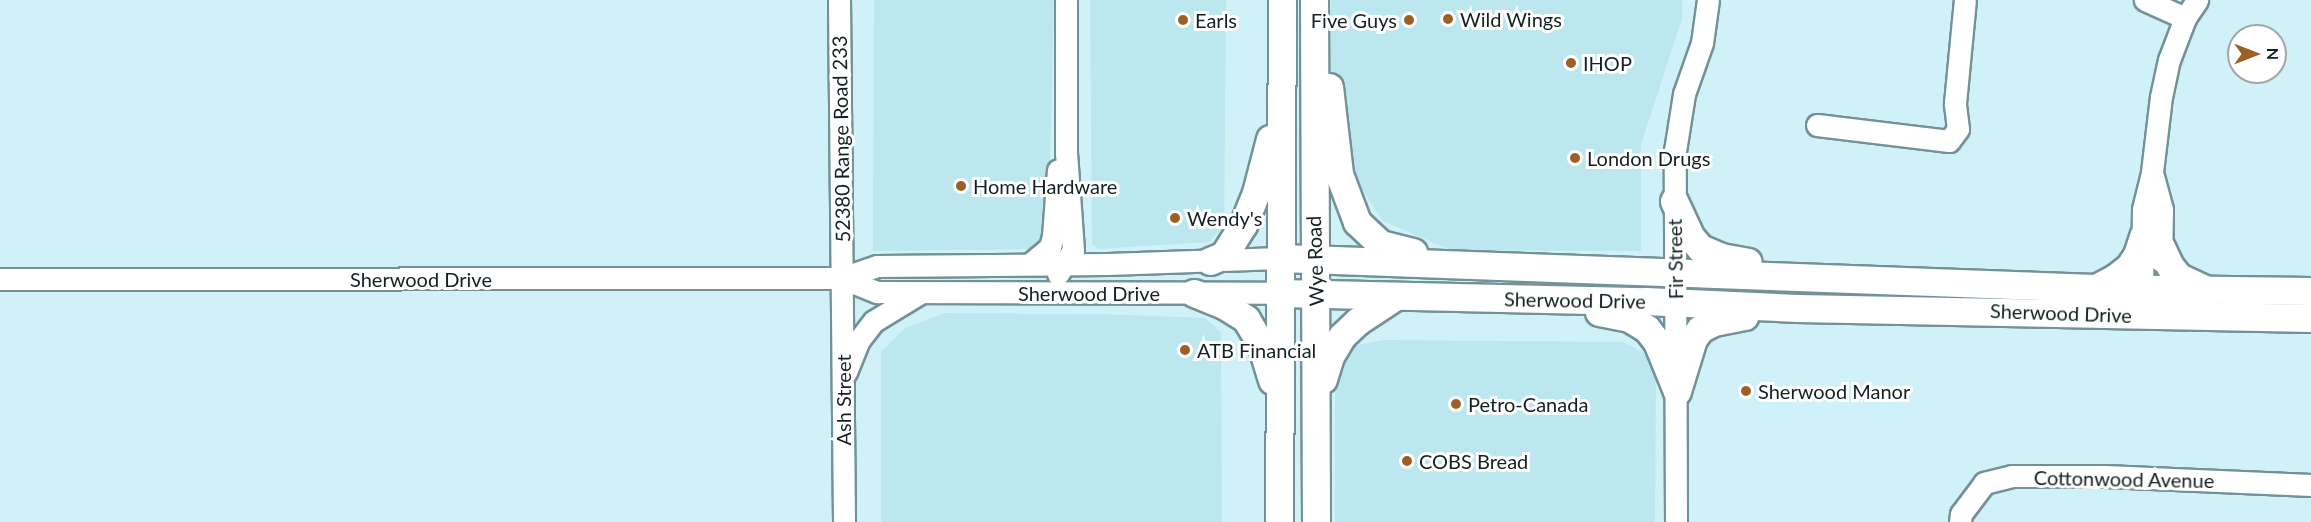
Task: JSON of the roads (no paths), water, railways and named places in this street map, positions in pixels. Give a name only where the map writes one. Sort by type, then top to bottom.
[{"type":"main road","name":"Wye Road","points":[[1279,522],[1282,0]]},
{"type":"main road","name":"Wye Road","points":[[1314,0],[1314,260],[1317,294],[1316,522]]},
{"type":"main road","points":[[1319,0],[1339,174],[1350,208],[1366,232],[1390,248],[1488,258],[1533,269]]},
{"type":"main road","points":[[1210,261],[1224,255],[1229,249],[1248,213],[1280,103]]},
{"type":"main road","points":[[1674,201],[1690,236],[1705,251],[1731,259],[1838,277]]},
{"type":"main road","points":[[2095,288],[2115,278],[2129,267],[2137,255],[2152,242],[2179,277],[2207,290]]},
{"type":"main road","name":"Sherwood Drive","points":[[1280,258],[2095,288],[2311,291]]},
{"type":"main road","name":"Sherwood Drive","points":[[1280,292],[1551,301],[1676,302],[1797,308],[2311,318]]},
{"type":"main road","points":[[1194,293],[1224,304],[1239,313],[1255,331],[1267,361],[1280,413]]},
{"type":"main road","points":[[1317,397],[1330,356],[1342,336],[1358,321],[1396,296]]},
{"type":"main road","points":[[1551,301],[1629,318],[1640,323],[1657,342],[1677,391]]},
{"type":"main road","points":[[1677,391],[1693,339],[1700,329],[1714,322],[1797,308]]},
{"type":"street","name":"52380 Range Road 233","points":[[839,0],[842,278]]},
{"type":"street","points":[[969,292],[988,279],[1059,274],[1073,250],[1066,153],[1066,0]]},
{"type":"street","name":"Fir Street","points":[[1676,522],[1677,391],[1674,201],[1677,128],[1684,94],[1702,43],[1708,0]]},
{"type":"street","points":[[1817,125],[1949,141],[1958,129],[1955,103],[1965,0]]},
{"type":"street","points":[[2145,0],[2185,18]]},
{"type":"street","points":[[2151,316],[2152,242],[2143,209],[2152,172],[2161,97],[2169,60],[2185,18],[2196,0]]},
{"type":"street","points":[[1030,264],[1050,247],[1053,236],[1056,176],[1059,163],[1066,153]]},
{"type":"street","name":"Sherwood Drive","points":[[0,279],[842,278],[877,266],[1280,258]]},
{"type":"street","name":"Sherwood Drive","points":[[842,278],[878,292],[1280,292]]},
{"type":"street","name":"Ash Street","points":[[842,278],[844,522]]},
{"type":"street","points":[[843,381],[866,330],[887,311],[921,292]]},
{"type":"street","name":"Cottonwood Avenue","points":[[1960,522],[1961,514],[1984,483],[2012,476],[2105,476],[2311,485]]},
{"type":"place","name":"Wild Wings","points":[[1448,19]]},
{"type":"place","name":"Earls","points":[[1183,20]]},
{"type":"place","name":"Five Guys","points":[[1409,20]]},
{"type":"place","name":"IHOP","points":[[1571,63]]},
{"type":"place","name":"London Drugs","points":[[1575,158]]},
{"type":"place","name":"Home Hardware","points":[[961,186]]},
{"type":"place","name":"Wendy's","points":[[1175,218]]},
{"type":"place","name":"ATB Financial","points":[[1185,350]]},
{"type":"place","name":"Sherwood Manor","points":[[1746,391]]},
{"type":"place","name":"Petro-Canada","points":[[1456,404]]},
{"type":"place","name":"COBS Bread","points":[[1407,461]]}]
